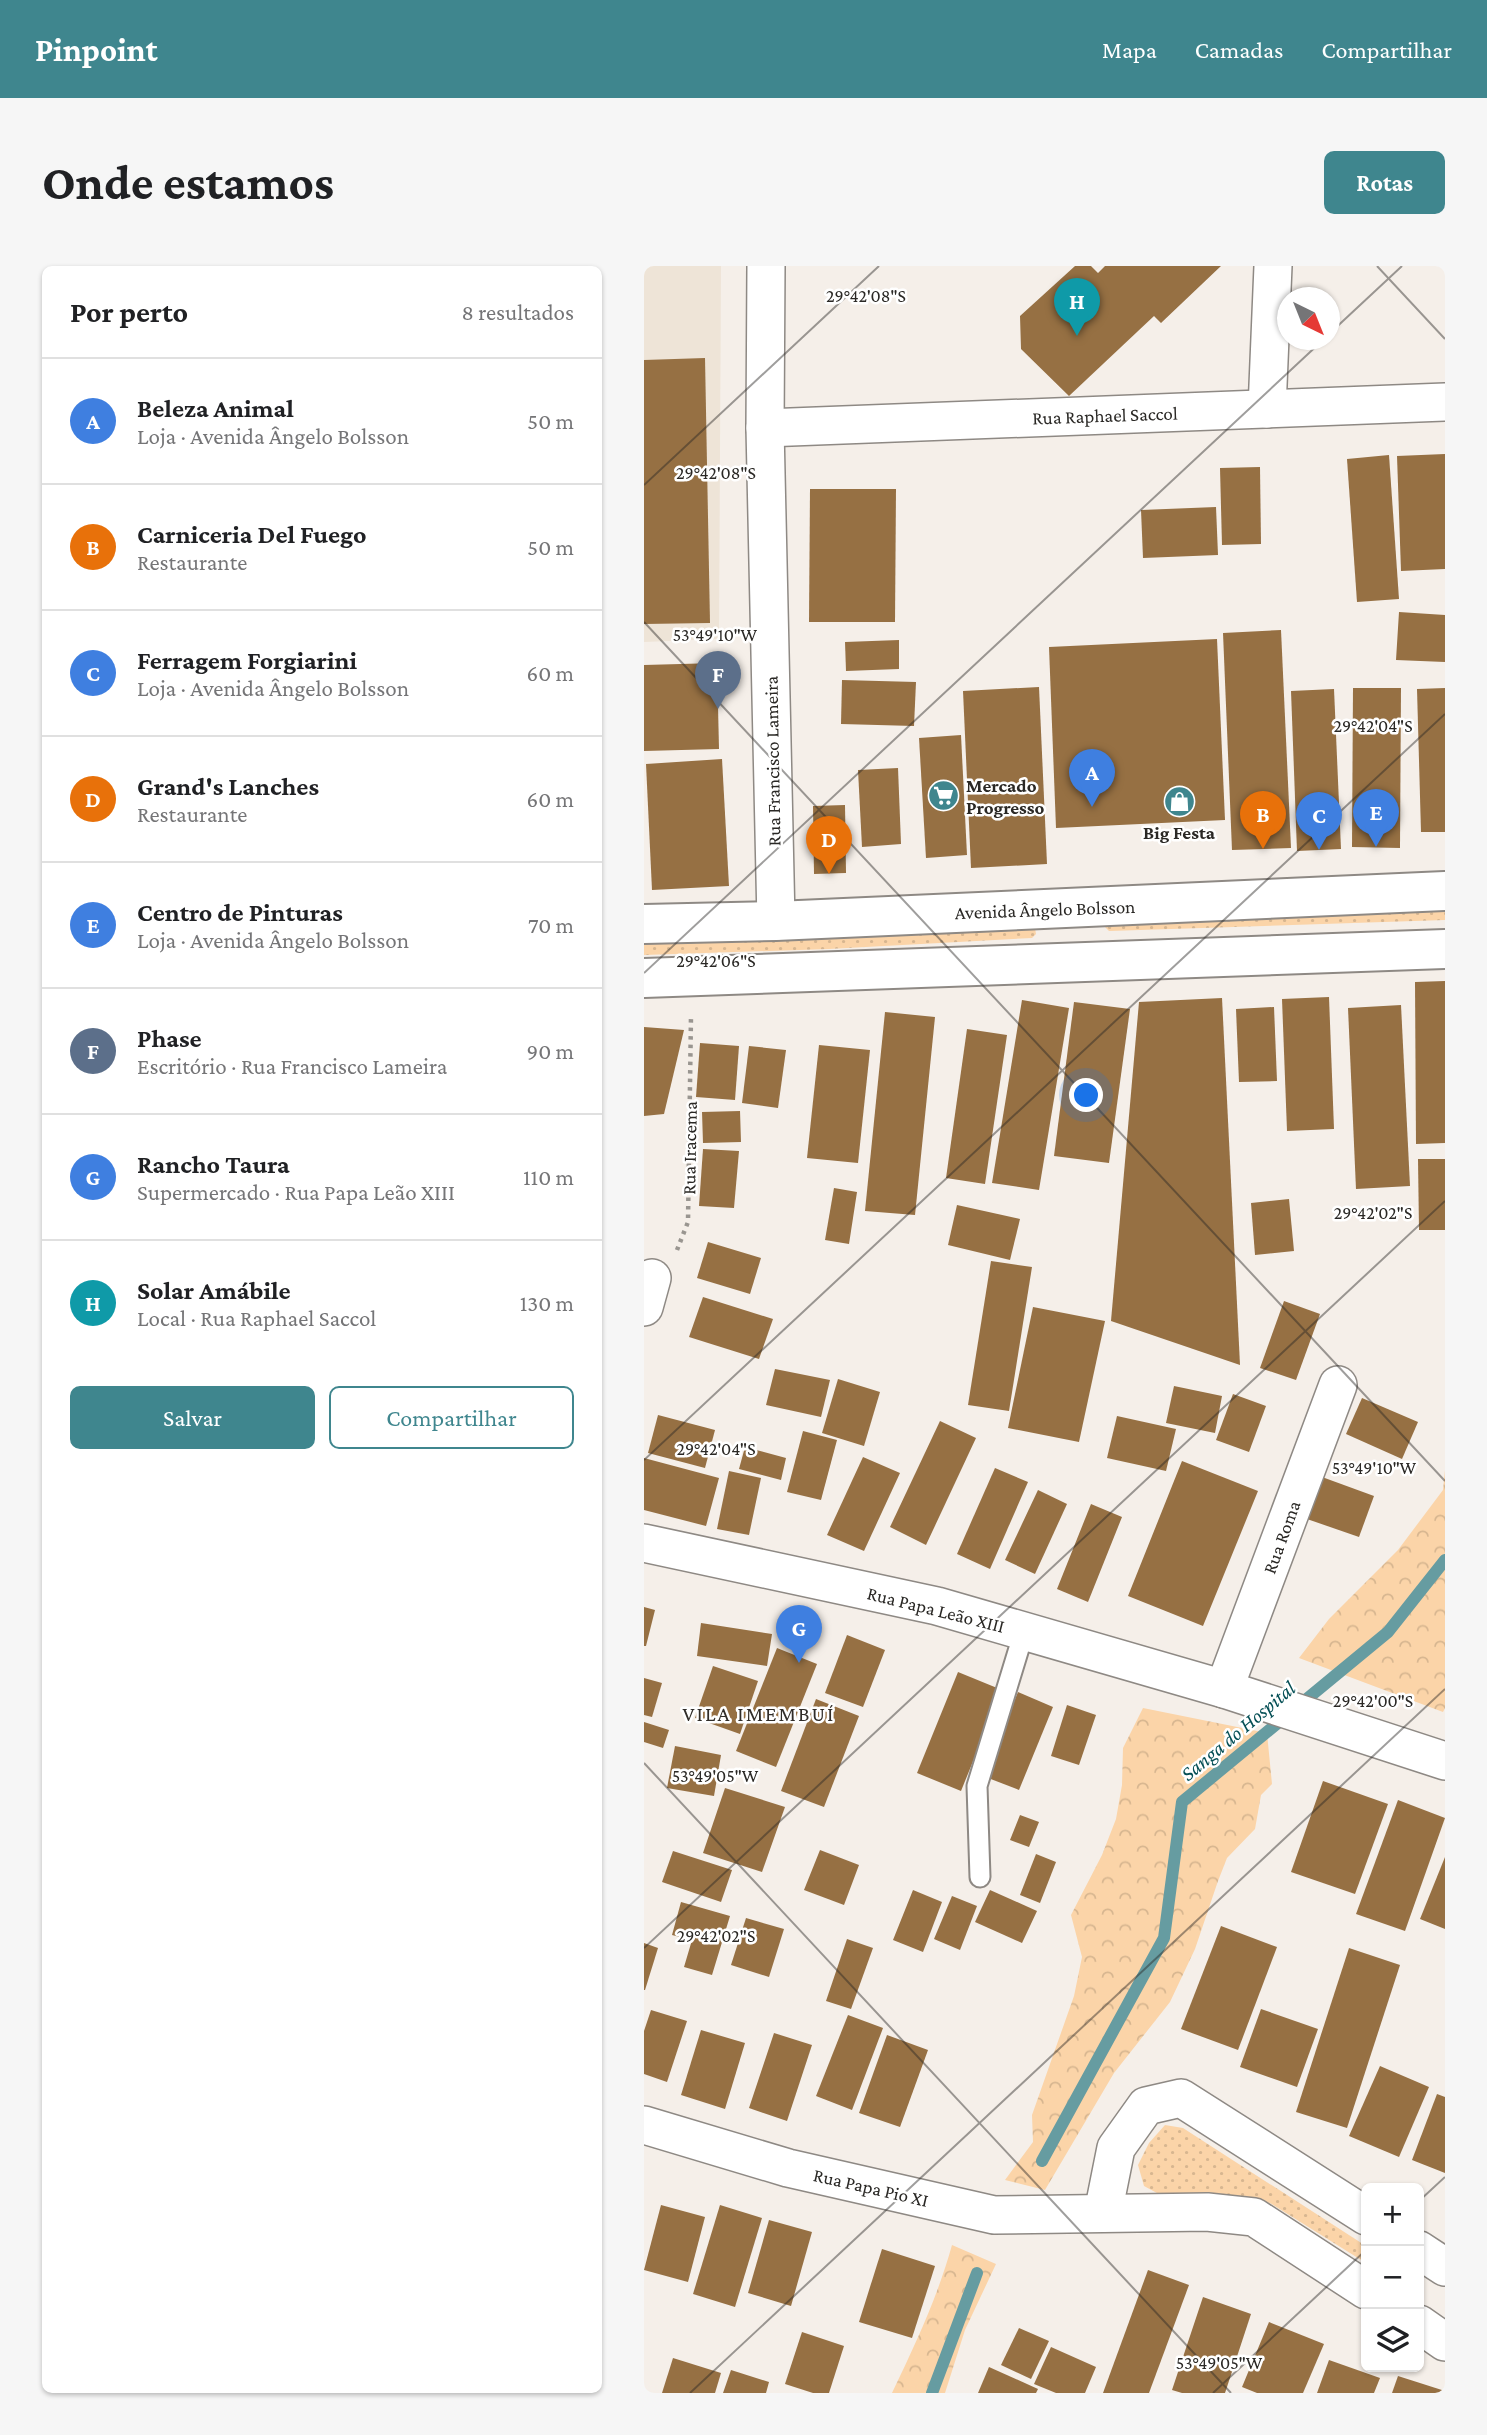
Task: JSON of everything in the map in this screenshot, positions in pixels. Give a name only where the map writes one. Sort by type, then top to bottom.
[{"type":"main road","name":"Avenida Ângelo Bolsson","points":[[644,924],[1445,891]]},
{"type":"main road","points":[[644,978],[1445,949]]},
{"type":"street","name":"Rua Francisco Lameira","points":[[766,266],[765,428],[776,920]]},
{"type":"street","points":[[1266,409],[1273,266]]},
{"type":"street","name":"Rua Raphael Saccol","points":[[765,428],[1445,402]]},
{"type":"street","name":"Rua Roma","points":[[1224,1689],[1338,1385]]},
{"type":"street","name":"Rua Papa Leão XIII","points":[[644,1543],[937,1606],[1224,1689],[1445,1760]]},
{"type":"street","points":[[1103,2213],[1116,2148],[1146,2106],[1181,2098],[1361,2213]]},
{"type":"street","name":"Rua Papa Pio XI","points":[[644,2125],[788,2168],[994,2215],[1207,2213],[1254,2217],[1361,2287]]},
{"type":"street","points":[[1424,2253],[1445,2267]]},
{"type":"street","points":[[1424,2328],[1445,2342]]},
{"type":"lane","points":[[980,1877],[977,1786],[1024,1632]]},
{"type":"path","name":"Rua Iracema","points":[[648,1292],[678,1248],[688,1222],[691,976]]},
{"type":"shaded area","points":[[644,266],[721,266],[719,639],[644,642]]},
{"type":"green space","points":[[1445,905],[1445,920],[1109,931],[1105,927],[1105,920]]},
{"type":"green space","points":[[1035,928],[1036,934],[1032,938],[829,949],[644,955],[644,943]]},
{"type":"green space","points":[[1445,1470],[1443,1712],[1299,1658],[1329,1619],[1398,1550],[1443,1490]]},
{"type":"green space","points":[[1143,1708],[1267,1733],[1272,1784],[1261,1795],[1255,1829],[1227,1858],[1195,1949],[1170,2002],[1114,2073],[1045,2190],[1005,2180],[1033,2142],[1032,2115],[1074,1996],[1082,1957],[1071,1915],[1102,1855],[1116,1819],[1122,1785],[1123,1748]]},
{"type":"green space","points":[[1165,2125],[1183,2128],[1361,2243],[1361,2260],[1270,2203],[1225,2196],[1168,2199],[1144,2186],[1138,2165],[1149,2143]]},
{"type":"green space","points":[[952,2245],[996,2264],[965,2330],[945,2393],[892,2393],[933,2302]]},
{"type":"building","points":[[1075,266],[1091,266],[1098,273],[1105,266],[1221,266],[1161,323],[1154,316],[1069,396],[1021,349],[1020,316]]},
{"type":"building","points":[[705,358],[710,623],[644,624],[644,360]]},
{"type":"building","points":[[1445,454],[1445,569],[1401,571],[1397,456]]},
{"type":"building","points":[[1389,455],[1399,599],[1357,602],[1347,459]]},
{"type":"building","points":[[1260,467],[1261,544],[1222,545],[1220,468]]},
{"type":"building","points":[[810,489],[896,489],[895,622],[809,622]]},
{"type":"building","points":[[1216,507],[1218,555],[1143,558],[1141,510]]},
{"type":"building","points":[[1399,612],[1445,615],[1445,662],[1396,660]]},
{"type":"building","points":[[1281,630],[1291,848],[1232,850],[1223,633]]},
{"type":"building","points":[[1217,639],[1225,820],[1056,828],[1049,647]]},
{"type":"building","points":[[899,640],[899,669],[846,671],[845,642]]},
{"type":"building","points":[[717,663],[719,749],[644,751],[644,665]]},
{"type":"building","points":[[842,680],[916,682],[914,726],[841,724]]},
{"type":"building","points":[[1039,687],[1047,864],[971,868],[963,691]]},
{"type":"building","points":[[1353,688],[1401,688],[1400,848],[1352,847]]},
{"type":"building","points":[[1445,688],[1445,832],[1421,832],[1417,689]]},
{"type":"building","points":[[1334,689],[1341,849],[1297,851],[1291,691]]},
{"type":"building","name":"Mercado Progresso","points":[[961,735],[967,855],[926,858],[919,738]]},
{"type":"building","points":[[722,759],[729,886],[652,890],[646,764]]},
{"type":"building","points":[[898,768],[901,844],[862,847],[858,770]]},
{"type":"building","points":[[845,805],[846,873],[814,874],[813,806]]},
{"type":"building","points":[[1445,981],[1445,1143],[1416,1144],[1415,982]]},
{"type":"building","points":[[1329,997],[1334,1129],[1287,1131],[1282,999]]},
{"type":"building","points":[[1222,998],[1240,1365],[1111,1321],[1139,1002]]},
{"type":"building","points":[[1022,1000],[1069,1008],[1039,1190],[992,1183]]},
{"type":"building","points":[[1074,1002],[1130,1009],[1109,1163],[1054,1156]]},
{"type":"building","points":[[1401,1005],[1410,1186],[1356,1189],[1348,1008]]},
{"type":"building","points":[[1274,1007],[1277,1081],[1239,1082],[1236,1009]]},
{"type":"building","points":[[885,1012],[935,1017],[915,1215],[865,1211]]},
{"type":"building","points":[[644,1027],[684,1030],[664,1114],[644,1116]]},
{"type":"building","points":[[967,1029],[1007,1035],[985,1184],[946,1178]]},
{"type":"building","points":[[700,1043],[739,1046],[735,1100],[696,1097]]},
{"type":"building","points":[[819,1045],[870,1050],[858,1163],[807,1158]]},
{"type":"building","points":[[749,1046],[786,1050],[778,1108],[742,1103]]},
{"type":"building","points":[[740,1111],[741,1142],[703,1143],[702,1112]]},
{"type":"building","points":[[703,1149],[739,1151],[734,1208],[699,1206]]},
{"type":"building","points":[[1418,1159],[1445,1159],[1445,1230],[1419,1230]]},
{"type":"building","points":[[834,1188],[857,1192],[849,1244],[825,1240]]},
{"type":"building","points":[[1289,1199],[1294,1251],[1255,1255],[1251,1203]]},
{"type":"building","points":[[957,1205],[1020,1219],[1010,1260],[948,1245]]},
{"type":"building","points":[[708,1242],[761,1258],[750,1294],[697,1278]]},
{"type":"building","points":[[991,1261],[1032,1267],[1009,1411],[968,1405]]},
{"type":"building","points":[[703,1297],[773,1319],[759,1359],[689,1337]]},
{"type":"building","points":[[1284,1301],[1320,1314],[1296,1380],[1260,1368]]},
{"type":"building","points":[[1033,1307],[1105,1321],[1079,1442],[1008,1428]]},
{"type":"building","points":[[775,1369],[830,1380],[821,1417],[766,1405]]},
{"type":"building","points":[[838,1379],[880,1392],[864,1446],[822,1433]]},
{"type":"building","points":[[1174,1386],[1222,1396],[1215,1433],[1166,1423]]},
{"type":"building","points":[[1233,1394],[1266,1406],[1249,1452],[1216,1440]]},
{"type":"building","points":[[1362,1398],[1418,1422],[1402,1459],[1346,1434]]},
{"type":"building","points":[[658,1415],[715,1430],[705,1468],[648,1453]]},
{"type":"building","points":[[1117,1416],[1176,1429],[1166,1471],[1107,1458]]},
{"type":"building","points":[[940,1421],[976,1438],[926,1545],[890,1527]]},
{"type":"building","points":[[803,1431],[837,1440],[821,1500],[787,1492]]},
{"type":"building","points":[[745,1447],[786,1458],[781,1480],[739,1469]]},
{"type":"building","points":[[863,1457],[900,1473],[864,1551],[827,1535]]},
{"type":"building","points":[[644,1458],[719,1478],[706,1526],[644,1510]]},
{"type":"building","points":[[1182,1461],[1258,1491],[1203,1626],[1128,1596]]},
{"type":"building","points":[[995,1468],[1028,1482],[990,1569],[957,1554]]},
{"type":"building","points":[[729,1471],[761,1478],[749,1535],[717,1529]]},
{"type":"building","points":[[1322,1477],[1374,1496],[1359,1537],[1307,1519]]},
{"type":"building","points":[[1038,1490],[1067,1504],[1035,1574],[1005,1560]]},
{"type":"building","points":[[1091,1504],[1122,1517],[1088,1602],[1057,1589]]},
{"type":"building","points":[[644,1607],[655,1610],[646,1646],[644,1646]]},
{"type":"building","points":[[701,1623],[772,1634],[767,1666],[697,1656]]},
{"type":"building","points":[[847,1635],[885,1650],[863,1707],[825,1693]]},
{"type":"building","points":[[777,1648],[817,1664],[776,1767],[736,1751]]},
{"type":"building","points":[[713,1666],[758,1681],[740,1734],[695,1718]]},
{"type":"building","points":[[958,1672],[1002,1690],[961,1791],[917,1773]]},
{"type":"building","points":[[644,1678],[662,1683],[652,1717],[644,1715]]},
{"type":"building","points":[[1018,1692],[1053,1707],[1019,1790],[983,1776]]},
{"type":"building","points":[[816,1699],[859,1716],[824,1807],[781,1791]]},
{"type":"building","points":[[1067,1705],[1096,1715],[1079,1765],[1051,1756]]},
{"type":"building","points":[[644,1722],[669,1730],[663,1748],[644,1742]]},
{"type":"building","points":[[675,1746],[721,1755],[714,1796],[667,1788]]},
{"type":"building","points":[[1323,1781],[1388,1804],[1355,1894],[1291,1872]]},
{"type":"building","points":[[725,1788],[785,1807],[762,1872],[703,1853]]},
{"type":"building","points":[[1398,1800],[1445,1818],[1405,1931],[1356,1914]]},
{"type":"building","points":[[1020,1815],[1039,1822],[1029,1847],[1010,1840]]},
{"type":"building","points":[[820,1850],[859,1865],[844,1905],[804,1890]]},
{"type":"building","points":[[673,1851],[732,1870],[721,1902],[662,1882]]},
{"type":"building","points":[[1036,1854],[1056,1862],[1040,1903],[1020,1895]]},
{"type":"building","points":[[1445,1857],[1445,1929],[1420,1919]]},
{"type":"building","points":[[913,1890],[942,1902],[923,1952],[893,1940]]},
{"type":"building","points":[[990,1890],[1037,1911],[1022,1943],[975,1922]]},
{"type":"building","points":[[952,1896],[977,1906],[960,1950],[934,1939]]},
{"type":"building","points":[[681,1902],[730,1916],[712,1975],[684,1967],[692,1940],[672,1935]]},
{"type":"building","points":[[746,1918],[784,1929],[769,1977],[731,1965]]},
{"type":"building","points":[[1221,1926],[1277,1947],[1238,2050],[1181,2029]]},
{"type":"building","points":[[847,1939],[873,1948],[851,2009],[826,2001]]},
{"type":"building","points":[[644,1943],[658,1948],[645,1990],[644,1990]]},
{"type":"building","points":[[1349,1948],[1400,1965],[1347,2128],[1296,2112]]},
{"type":"building","points":[[1261,2009],[1318,2029],[1297,2087],[1240,2067]]},
{"type":"building","points":[[651,2010],[687,2021],[667,2082],[644,2074],[644,2031]]},
{"type":"building","points":[[848,2015],[883,2028],[852,2110],[816,2096]]},
{"type":"building","points":[[701,2030],[745,2043],[725,2109],[681,2095]]},
{"type":"building","points":[[774,2033],[812,2045],[787,2121],[749,2108]]},
{"type":"building","points":[[887,2035],[928,2050],[900,2127],[859,2113]]},
{"type":"building","points":[[1380,2066],[1429,2087],[1399,2157],[1349,2136]]},
{"type":"building","points":[[1437,2094],[1445,2097],[1445,2173],[1412,2160]]},
{"type":"building","points":[[661,2205],[705,2217],[688,2282],[644,2270]]},
{"type":"building","points":[[720,2205],[762,2218],[735,2307],[693,2294]]},
{"type":"building","points":[[769,2220],[812,2232],[791,2306],[748,2293]]},
{"type":"building","points":[[882,2249],[935,2266],[912,2338],[859,2322]]},
{"type":"building","points":[[1148,2270],[1189,2285],[1149,2393],[1103,2393]]},
{"type":"building","points":[[1203,2297],[1251,2314],[1225,2393],[1182,2393],[1172,2390]]},
{"type":"building","points":[[1269,2322],[1324,2344],[1303,2393],[1257,2393],[1242,2387]]},
{"type":"building","points":[[1019,2328],[1049,2341],[1031,2379],[1001,2365]]},
{"type":"building","points":[[802,2332],[844,2346],[829,2393],[813,2393],[785,2384]]},
{"type":"building","points":[[1051,2347],[1096,2367],[1085,2393],[1056,2393],[1034,2384]]},
{"type":"building","points":[[673,2358],[721,2373],[715,2393],[662,2393]]},
{"type":"building","points":[[1329,2360],[1380,2378],[1374,2393],[1317,2393]]},
{"type":"building","points":[[989,2367],[1038,2389],[1036,2393],[978,2393]]},
{"type":"building","points":[[731,2370],[769,2382],[766,2393],[723,2393]]},
{"type":"building","points":[[1398,2376],[1445,2391],[1445,2393],[1392,2393]]},
{"type":"waterway","name":"Sanga do Hospital","points":[[1042,2161],[1164,1938],[1182,1802],[1388,1632],[1445,1560]]},
{"type":"waterway","name":"Sanga do Hospital","points":[[932,2393],[977,2273]]},
{"type":"place","name":"Solar Amábile","points":[[1077,336]]},
{"type":"place","name":"Phase","points":[[718,709]]},
{"type":"place","name":"Mercado Progresso","points":[[943,796]]},
{"type":"place","name":"Big Festa","points":[[1179,801]]},
{"type":"place","name":"Beleza Animal","points":[[1092,807]]},
{"type":"place","name":"Centro de Pinturas","points":[[1376,847]]},
{"type":"place","name":"Carniceria Del Fuego","points":[[1263,849]]},
{"type":"place","name":"Ferragem Forgiarini","points":[[1319,850]]},
{"type":"place","name":"Grand's Lanches","points":[[829,874]]},
{"type":"place","name":"Rancho Taura","points":[[799,1663]]},
{"type":"district","name":"VILA IMEMBUÍ","points":[[759,1714]]}]
